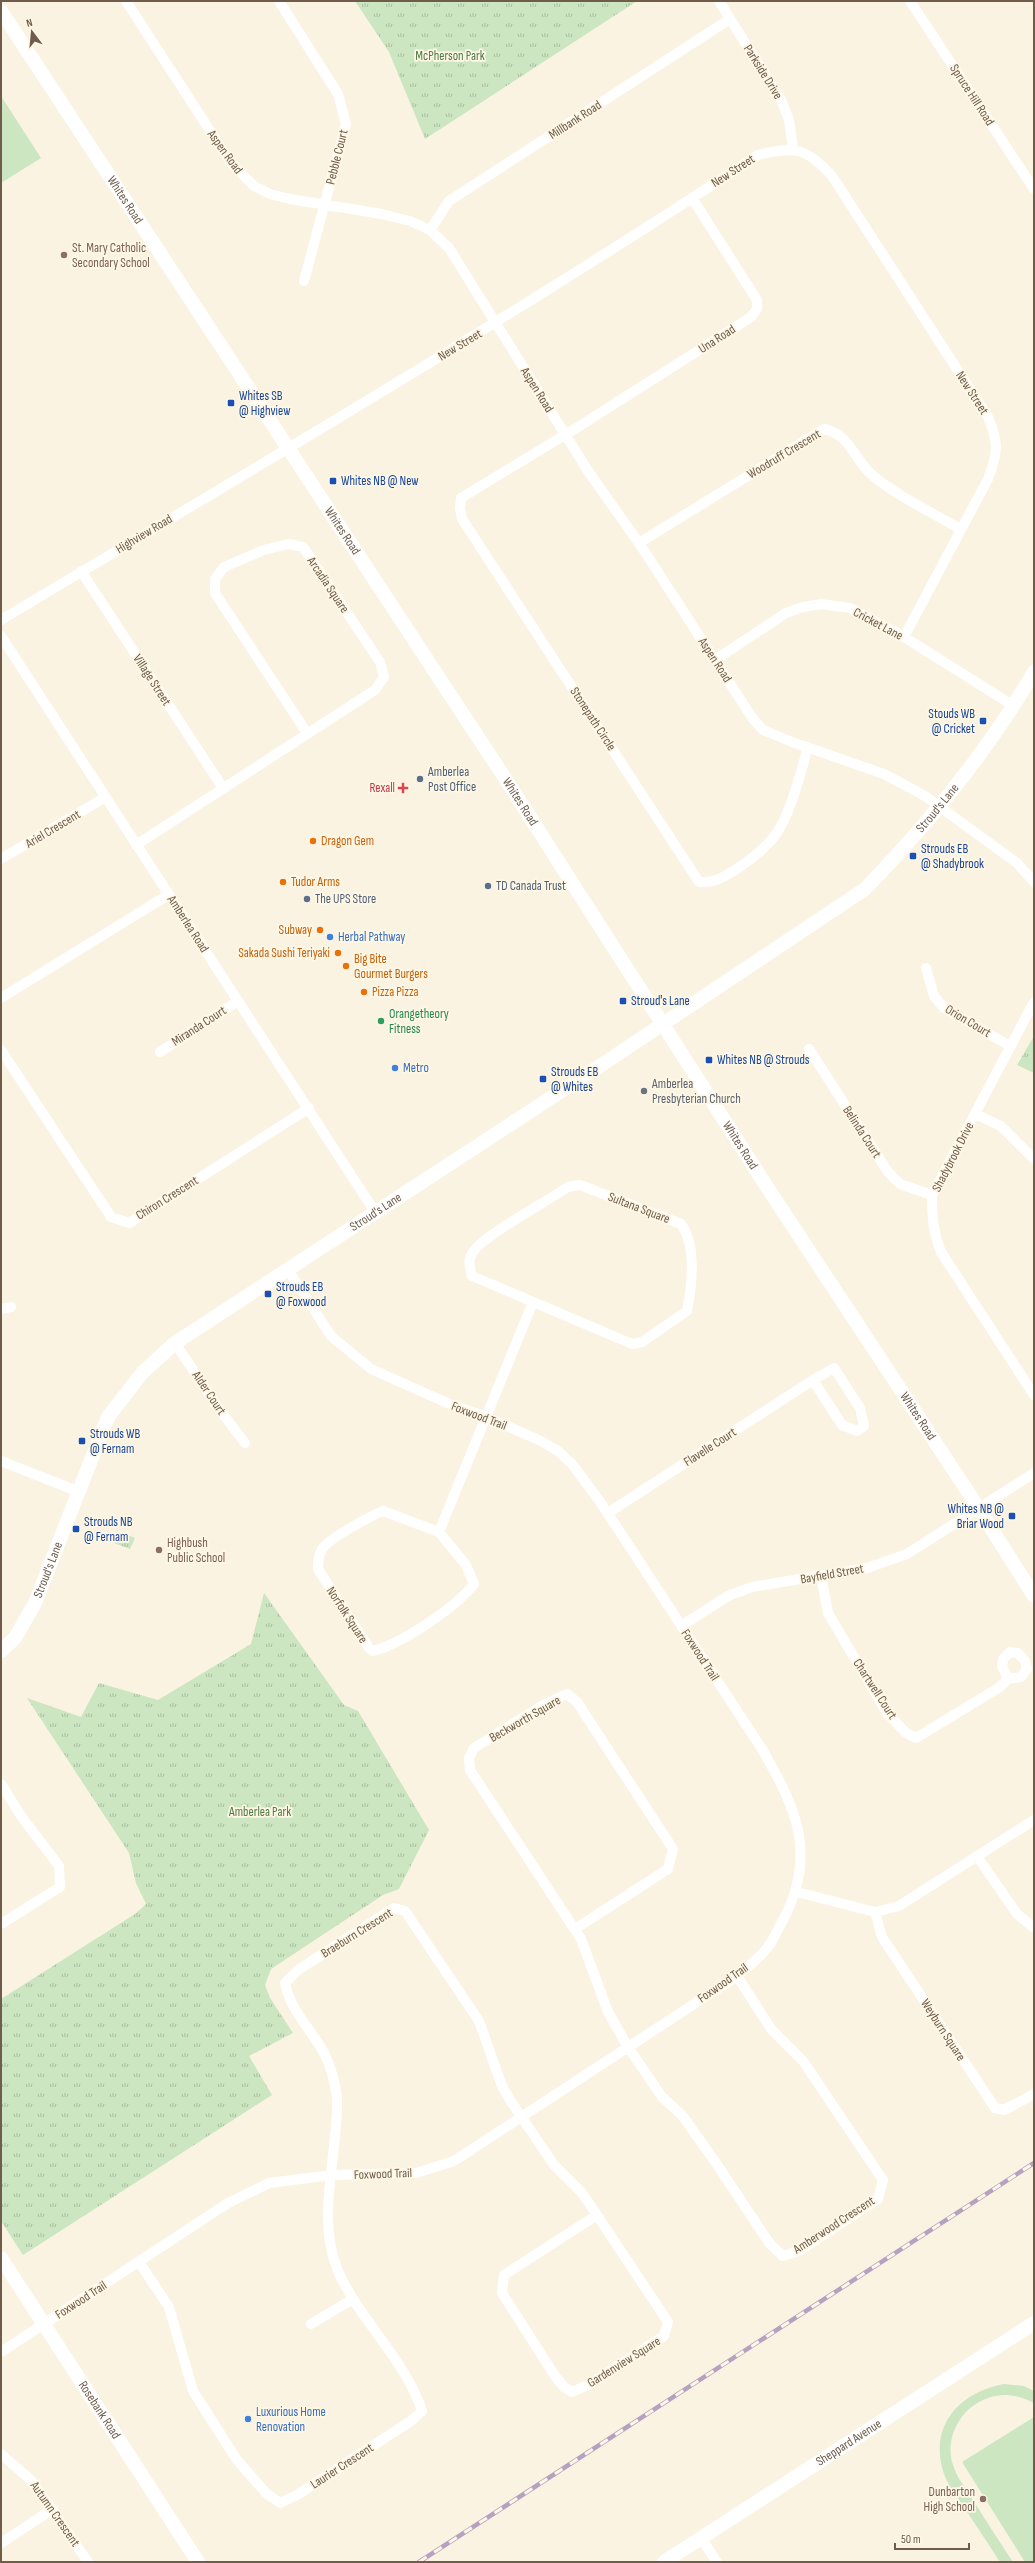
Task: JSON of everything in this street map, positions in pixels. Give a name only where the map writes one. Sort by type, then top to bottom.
[{"type":"street","name":"Aspen Road","points":[[126,1],[230,163],[254,186],[270,194],[382,214],[410,221],[430,230],[449,248],[565,435],[639,543],[753,719],[763,730],[808,748],[884,774],[939,805]]},
{"type":"street","name":"Pebble Court","points":[[279,1],[338,94],[346,124],[304,281]]},
{"type":"street","name":"Parkside Drive","points":[[719,1],[782,102],[789,120],[793,148]]},
{"type":"street","name":"Spruce Hill Road","points":[[910,1],[1034,189]]},
{"type":"street","name":"Whites Road","points":[[1,11],[663,1023],[767,1187],[979,1509],[1034,1596]]},
{"type":"street","name":"Millbank Road","points":[[430,230],[449,201],[730,19]]},
{"type":"street","name":"New Street","points":[[288,450],[495,324],[758,155],[793,148],[821,164],[832,176],[988,417],[994,431],[997,455],[988,479],[960,529],[904,637]]},
{"type":"street","name":"Una Road","points":[[565,435],[751,317],[757,309],[757,300],[692,198]]},
{"type":"street","name":"Woodruff Crescent","points":[[639,543],[824,429],[836,432],[842,437],[861,465],[876,478],[960,529]]},
{"type":"street","name":"Stonepath Circle","points":[[565,435],[461,498],[460,508],[462,519],[699,882],[712,883],[721,879],[748,860],[772,839],[782,824],[808,748]]},
{"type":"street","name":"Highview Road","points":[[1,620],[288,450]]},
{"type":"street","name":"Arcadia Square","points":[[136,845],[375,690],[384,677],[380,662],[303,546],[288,544],[264,550],[224,567],[215,579],[215,593],[307,733]]},
{"type":"street","name":"Village Street","points":[[81,572],[223,788]]},
{"type":"street","name":"Cricket Lane","points":[[715,660],[786,613],[803,607],[821,604],[850,608],[904,637],[1014,706]]},
{"type":"street","name":"Amberlea Road","points":[[1,636],[104,798],[309,1108],[375,1212]]},
{"type":"street","name":"Stroud's Lane","points":[[1,1651],[15,1638],[35,1603],[77,1491],[108,1417],[143,1372],[175,1343],[287,1268],[375,1212],[865,889],[906,846],[939,805],[1014,706],[1034,672]]},
{"type":"street","name":"Ariel Crescent","points":[[1,860],[104,798]]},
{"type":"street","points":[[939,805],[1017,863],[1034,880]]},
{"type":"street","points":[[1,998],[168,895]]},
{"type":"street","name":"Orion Court","points":[[926,968],[934,996],[944,1008],[1010,1046]]},
{"type":"street","name":"Miranda Court","points":[[160,1052],[238,1001]]},
{"type":"street","name":"Shadybrook Drive","points":[[1034,1002],[932,1195],[932,1219],[935,1236],[941,1252],[1034,1395]]},
{"type":"street","name":"Belinda Court","points":[[809,1049],[888,1172],[900,1184],[932,1195]]},
{"type":"street","name":"Chiron Crescent","points":[[1,1050],[111,1216],[129,1222],[309,1108]]},
{"type":"street","points":[[975,1114],[1001,1126],[1034,1159]]},
{"type":"street","name":"Sultana Square","points":[[580,1185],[681,1224],[686,1232],[690,1249],[690,1292],[687,1311],[642,1342],[632,1344],[533,1302],[472,1276],[468,1261],[473,1252],[486,1240],[568,1187],[580,1185]]},
{"type":"street","name":"Foxwood Trail","points":[[1,2352],[228,2203],[270,2183],[332,2175],[416,2173],[454,2161],[737,1976],[768,1947],[797,1892],[802,1859],[796,1822],[784,1789],[762,1749],[608,1513],[572,1464],[558,1451],[484,1416],[454,1406],[372,1369],[330,1336],[287,1268]]},
{"type":"street","points":[[439,1532],[484,1416],[533,1302]]},
{"type":"street","name":"Alder Court","points":[[175,1343],[219,1409],[245,1443]]},
{"type":"street","name":"Flavelle Court","points":[[608,1513],[813,1380],[834,1368],[860,1408],[864,1426],[857,1431],[842,1425],[813,1380]]},
{"type":"street","points":[[1,1461],[77,1491]]},
{"type":"street","name":"Bayfield Street","points":[[681,1626],[728,1596],[746,1590],[867,1568],[907,1554],[1034,1473]]},
{"type":"street","name":"Norfolk Square","points":[[383,1511],[439,1532],[466,1565],[474,1584],[456,1604],[389,1647],[374,1651],[369,1648],[318,1570],[321,1549],[364,1519],[383,1511]]},
{"type":"street","name":"Chartwell Court","points":[[821,1576],[828,1613],[887,1713],[906,1733],[916,1738],[1000,1687],[1008,1679]]},
{"type":"street","name":"Beckworth Square","points":[[575,1929],[668,1869],[673,1849],[577,1702],[568,1694],[545,1704],[474,1748],[469,1758],[470,1770],[581,1939],[608,2012],[628,2046]]},
{"type":"street","points":[[1,1784],[21,1816],[58,1866],[60,1887],[1,1924]]},
{"type":"street","points":[[797,1892],[875,1912],[899,1906],[1034,1820]]},
{"type":"street","points":[[977,1856],[1017,1914],[1033,1927]]},
{"type":"street","name":"Braeburn Crescent","points":[[332,2175],[336,2120],[336,2093],[332,2073],[325,2054],[288,1998],[285,1983],[298,1970],[394,1908],[405,1911],[480,2021],[502,2086],[522,2116]]},
{"type":"street","name":"Weyburn Square","points":[[875,1912],[882,1937],[995,2108],[1004,2110],[1034,2094]]},
{"type":"street","name":"Amberwood Crescent","points":[[628,2046],[662,2097],[682,2115],[716,2162],[770,2244],[783,2256],[799,2251],[851,2218],[878,2199],[883,2180],[802,2061],[771,2029],[737,1976]]},
{"type":"street","name":"Gardenview Square","points":[[522,2116],[554,2165],[582,2193],[597,2215],[668,2322],[664,2336],[590,2384],[572,2392],[564,2387],[555,2376],[502,2293],[504,2275],[597,2215]]},
{"type":"street","name":"Laurier Crescent","points":[[139,2262],[169,2307],[193,2391],[237,2460],[266,2493],[280,2503],[297,2495],[405,2426],[422,2411],[411,2386],[353,2299],[338,2270],[330,2243],[328,2220],[332,2175]]},
{"type":"street","name":"Rosebank Road","points":[[1,2258],[198,2562]]},
{"type":"street","points":[[311,2324],[353,2299]]},
{"type":"street","name":"Sheppard Avenue","points":[[664,2562],[1034,2323]]},
{"type":"street","name":"Autumn Crescent","points":[[1,2454],[31,2480],[53,2509],[88,2562]]},
{"type":"street","points":[[1,2543],[53,2509]]},
{"type":"street","points":[[701,2538],[717,2562]]},
{"type":"green space","name":"McPherson Park","points":[[355,1],[637,1],[425,139],[389,52]]},
{"type":"green space","points":[[1,96],[41,158],[1,183]]},
{"type":"green space","points":[[1034,1036],[1034,1073],[1017,1065]]},
{"type":"green space","points":[[119,1532],[135,1538],[130,1549],[114,1543]]},
{"type":"green space","name":"Amberlea Park","points":[[264,1593],[344,1705],[358,1711],[429,1830],[399,1889],[383,1895],[271,1969],[265,1985],[270,1998],[293,2033],[249,2056],[272,2095],[23,2255],[1,2221],[1,1999],[135,1914],[146,1904],[136,1883],[129,1853],[27,1698],[81,1717],[99,1683],[158,1700],[251,1644]]},
{"type":"green space","points":[[1004,2384],[1024,2386],[1034,2391],[1034,2403],[1020,2397],[999,2395],[979,2402],[971,2407],[959,2421],[955,2429],[952,2438],[951,2456],[959,2479],[1013,2562],[1000,2562],[948,2483],[944,2475],[940,2454],[941,2439],[945,2425],[952,2413],[974,2394],[988,2388]]},
{"type":"green space","points":[[1034,2417],[1034,2562],[1025,2562],[962,2462]]},
{"type":"railway","points":[[419,2562],[1034,2163]]},
{"type":"place","name":"St. Mary Catholic Secondary School","points":[[64,255]]},
{"type":"place","name":"Whites SB @ Highview","points":[[231,403]]},
{"type":"place","name":"Whites NB @ New","points":[[333,481]]},
{"type":"place","name":"Stouds WB @ Cricket","points":[[983,721]]},
{"type":"place","name":"Amberlea Post Office","points":[[420,779]]},
{"type":"place","name":"Rexall","points":[[403,788]]},
{"type":"place","name":"Dragon Gem","points":[[313,841]]},
{"type":"place","name":"Strouds EB @ Shadybrook","points":[[913,856]]},
{"type":"place","name":"Tudor Arms","points":[[283,882]]},
{"type":"place","name":"TD Canada Trust","points":[[488,886]]},
{"type":"place","name":"The UPS Store","points":[[307,899]]},
{"type":"place","name":"Subway","points":[[320,930]]},
{"type":"place","name":"Herbal Pathway","points":[[330,937]]},
{"type":"place","name":"Sakada Sushi Teriyaki","points":[[338,953]]},
{"type":"place","name":"Big Bite Gourmet Burgers","points":[[346,966]]},
{"type":"place","name":"Pizza Pizza","points":[[364,992]]},
{"type":"place","name":"Stroud's Lane","points":[[623,1001]]},
{"type":"place","name":"Orangetheory Fitness","points":[[381,1021]]},
{"type":"place","name":"Whites NB @ Strouds","points":[[709,1060]]},
{"type":"place","name":"Metro","points":[[395,1068]]},
{"type":"place","name":"Strouds EB @ Whites","points":[[543,1079]]},
{"type":"place","name":"Amberlea Presbyterian Church","points":[[644,1091]]},
{"type":"place","name":"Strouds EB @ Foxwood","points":[[268,1294]]},
{"type":"place","name":"Strouds WB @ Fernam","points":[[82,1441]]},
{"type":"place","name":"Whites NB @ Briar Wood","points":[[1012,1516]]},
{"type":"place","name":"Strouds NB @ Fernam","points":[[76,1529]]},
{"type":"place","name":"Highbush Public School","points":[[159,1550]]},
{"type":"place","name":"Luxurious Home Renovation","points":[[248,2419]]},
{"type":"place","name":"Dunbarton High School","points":[[983,2499]]}]
